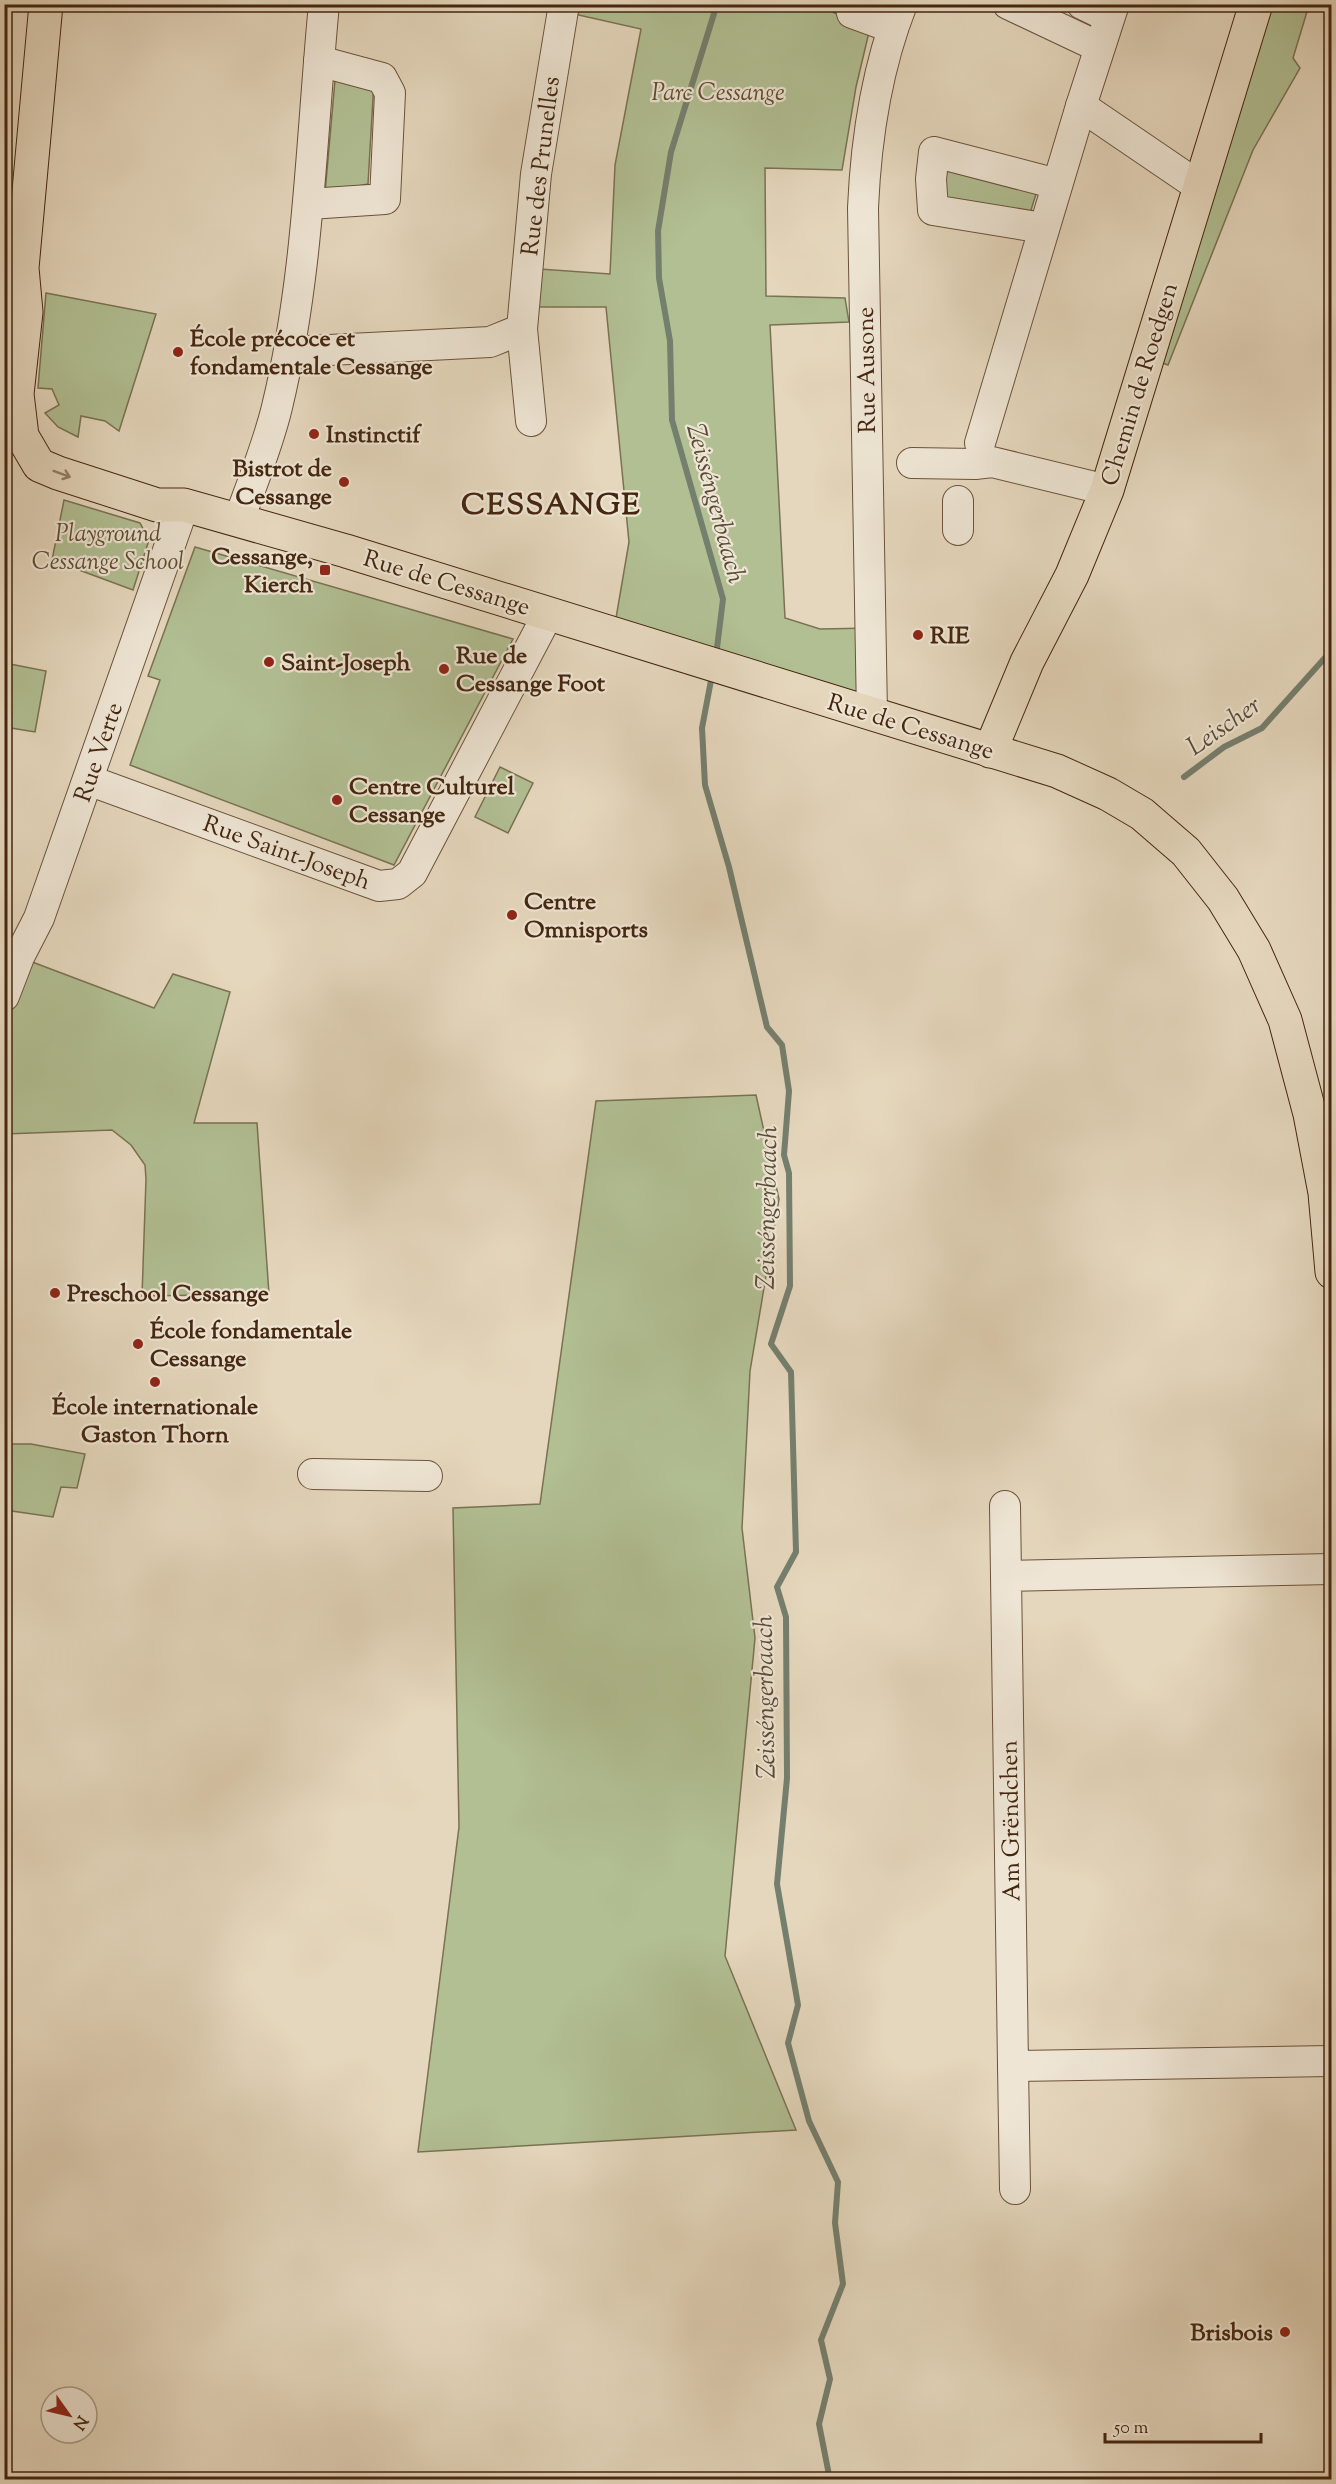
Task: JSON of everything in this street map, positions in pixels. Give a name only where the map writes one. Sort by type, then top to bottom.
[{"type":"main road","points":[[46,4],[21,268],[26,312],[10,434],[164,483],[184,505]]},
{"type":"main road","name":"Chemin de Roedgen","points":[[990,751],[1027,662],[1072,575],[1107,490],[1256,4]]},
{"type":"main road","points":[[4,319],[21,268]]},
{"type":"main road","name":"Rue de Cessange","points":[[184,505],[239,519],[1078,779],[1142,814],[1186,852],[1223,899],[1254,950],[1285,1020],[1310,1114],[1325,1193],[1332,1272]]},
{"type":"street","points":[[239,519],[277,410],[289,352],[309,204],[324,4]]},
{"type":"street","name":"Rue des Prunelles","points":[[531,421],[522,329],[536,174],[564,4]]},
{"type":"street","name":"Rue Ausone","points":[[850,4],[852,13],[898,16],[872,110],[867,142],[863,208],[872,714]]},
{"type":"street","points":[[1008,4],[1099,47]]},
{"type":"street","points":[[980,443],[1057,184],[1112,11],[1082,4]]},
{"type":"street","points":[[309,204],[385,199],[390,93],[382,78],[320,61]]},
{"type":"street","points":[[1081,106],[1200,187]]},
{"type":"street","points":[[1044,228],[933,210],[931,179],[934,152],[1057,184]]},
{"type":"street","points":[[289,352],[490,342],[522,329]]},
{"type":"street","points":[[912,463],[958,494],[992,462],[1107,490]]},
{"type":"street","name":"Rue Verte","points":[[4,996],[39,918],[184,505]]},
{"type":"street","name":"Rue Saint-Joseph","points":[[88,780],[379,886],[398,884],[412,873],[548,614]]},
{"type":"street","points":[[313,1474],[427,1476]]},
{"type":"street","name":"Am Grëndchen","points":[[1005,1506],[1015,2189]]},
{"type":"street","points":[[1006,1576],[1332,1569]]},
{"type":"street","points":[[1013,2066],[1332,2061]]},
{"type":"green space","name":"Parc Cessange","points":[[647,4],[816,5],[870,28],[856,87],[842,170],[765,168],[766,296],[845,298],[849,322],[770,325],[785,618],[820,629],[871,628],[872,714],[616,618],[629,542],[606,307],[538,307],[540,269],[610,274],[615,165],[641,29],[574,14],[577,5],[624,5],[645,10]]},
{"type":"green space","points":[[1268,5],[1309,5],[1293,58],[1300,68],[1253,150],[1168,365],[1157,361]]},
{"type":"green space","points":[[336,69],[374,81],[368,184],[325,193]]},
{"type":"green space","points":[[937,158],[1039,184],[1028,220],[937,207]]},
{"type":"green space","points":[[46,293],[156,314],[119,431],[105,421],[81,416],[78,437],[58,427],[45,413],[59,405],[52,389],[38,388]]},
{"type":"green space","name":"Playground Cessange School","points":[[64,500],[140,523],[149,540],[133,590],[52,560]]},
{"type":"green space","points":[[195,547],[513,639],[394,865],[130,765],[160,680],[148,676]]},
{"type":"green space","points":[[5,663],[46,671],[35,732],[5,727]]},
{"type":"green space","points":[[500,767],[533,783],[508,833],[475,817]]},
{"type":"green space","points":[[19,957],[154,1008],[173,974],[230,992],[194,1123],[257,1123],[269,1294],[142,1296],[145,1165],[131,1145],[112,1130],[5,1134],[4,996]]},
{"type":"green space","points":[[756,1095],[779,1199],[750,1371],[742,1528],[755,1638],[725,1956],[796,2130],[418,2152],[459,1827],[453,1508],[540,1504],[596,1101]]},
{"type":"green space","points":[[5,1444],[31,1444],[85,1454],[77,1488],[61,1487],[53,1517],[5,1510]]},
{"type":"waterway","name":"Zeisséngerbaach","points":[[716,656],[723,599],[672,420],[670,341],[659,278],[658,231],[671,152],[717,4]]},
{"type":"waterway","name":"Leischer","points":[[1184,777],[1224,747],[1262,728],[1332,650]]},
{"type":"waterway","name":"Zeisséngerbaach","points":[[712,675],[702,728],[705,785],[729,867],[767,1027],[782,1045],[789,1091],[784,1155],[789,1173],[790,1286],[771,1344],[791,1372],[796,1552],[777,1587],[786,1617],[787,1778],[777,1884],[798,2005],[788,2043],[809,2121],[838,2182],[835,2223],[843,2284],[821,2340],[830,2379],[819,2424],[830,2480]]},
{"type":"place","name":"École précoce et fondamentale Cessange","points":[[178,352]]},
{"type":"place","name":"Instinctif","points":[[314,434]]},
{"type":"place","name":"Bistrot de Cessange","points":[[344,482]]},
{"type":"place","name":"Cessange, Kierch","points":[[325,570]]},
{"type":"place","name":"RIE","points":[[918,635]]},
{"type":"place","name":"Saint-Joseph","points":[[269,662]]},
{"type":"place","name":"Rue de Cessange Foot","points":[[444,669]]},
{"type":"place","name":"Centre Culturel Cessange","points":[[337,800]]},
{"type":"place","name":"Centre Omnisports","points":[[512,915]]},
{"type":"place","name":"Preschool Cessange","points":[[55,1293]]},
{"type":"place","name":"École fondamentale Cessange","points":[[138,1344]]},
{"type":"place","name":"École internationale Gaston Thorn","points":[[155,1382]]},
{"type":"place","name":"Brisbois","points":[[1285,2332]]},
{"type":"district","name":"CESSANGE","points":[[551,504]]}]
